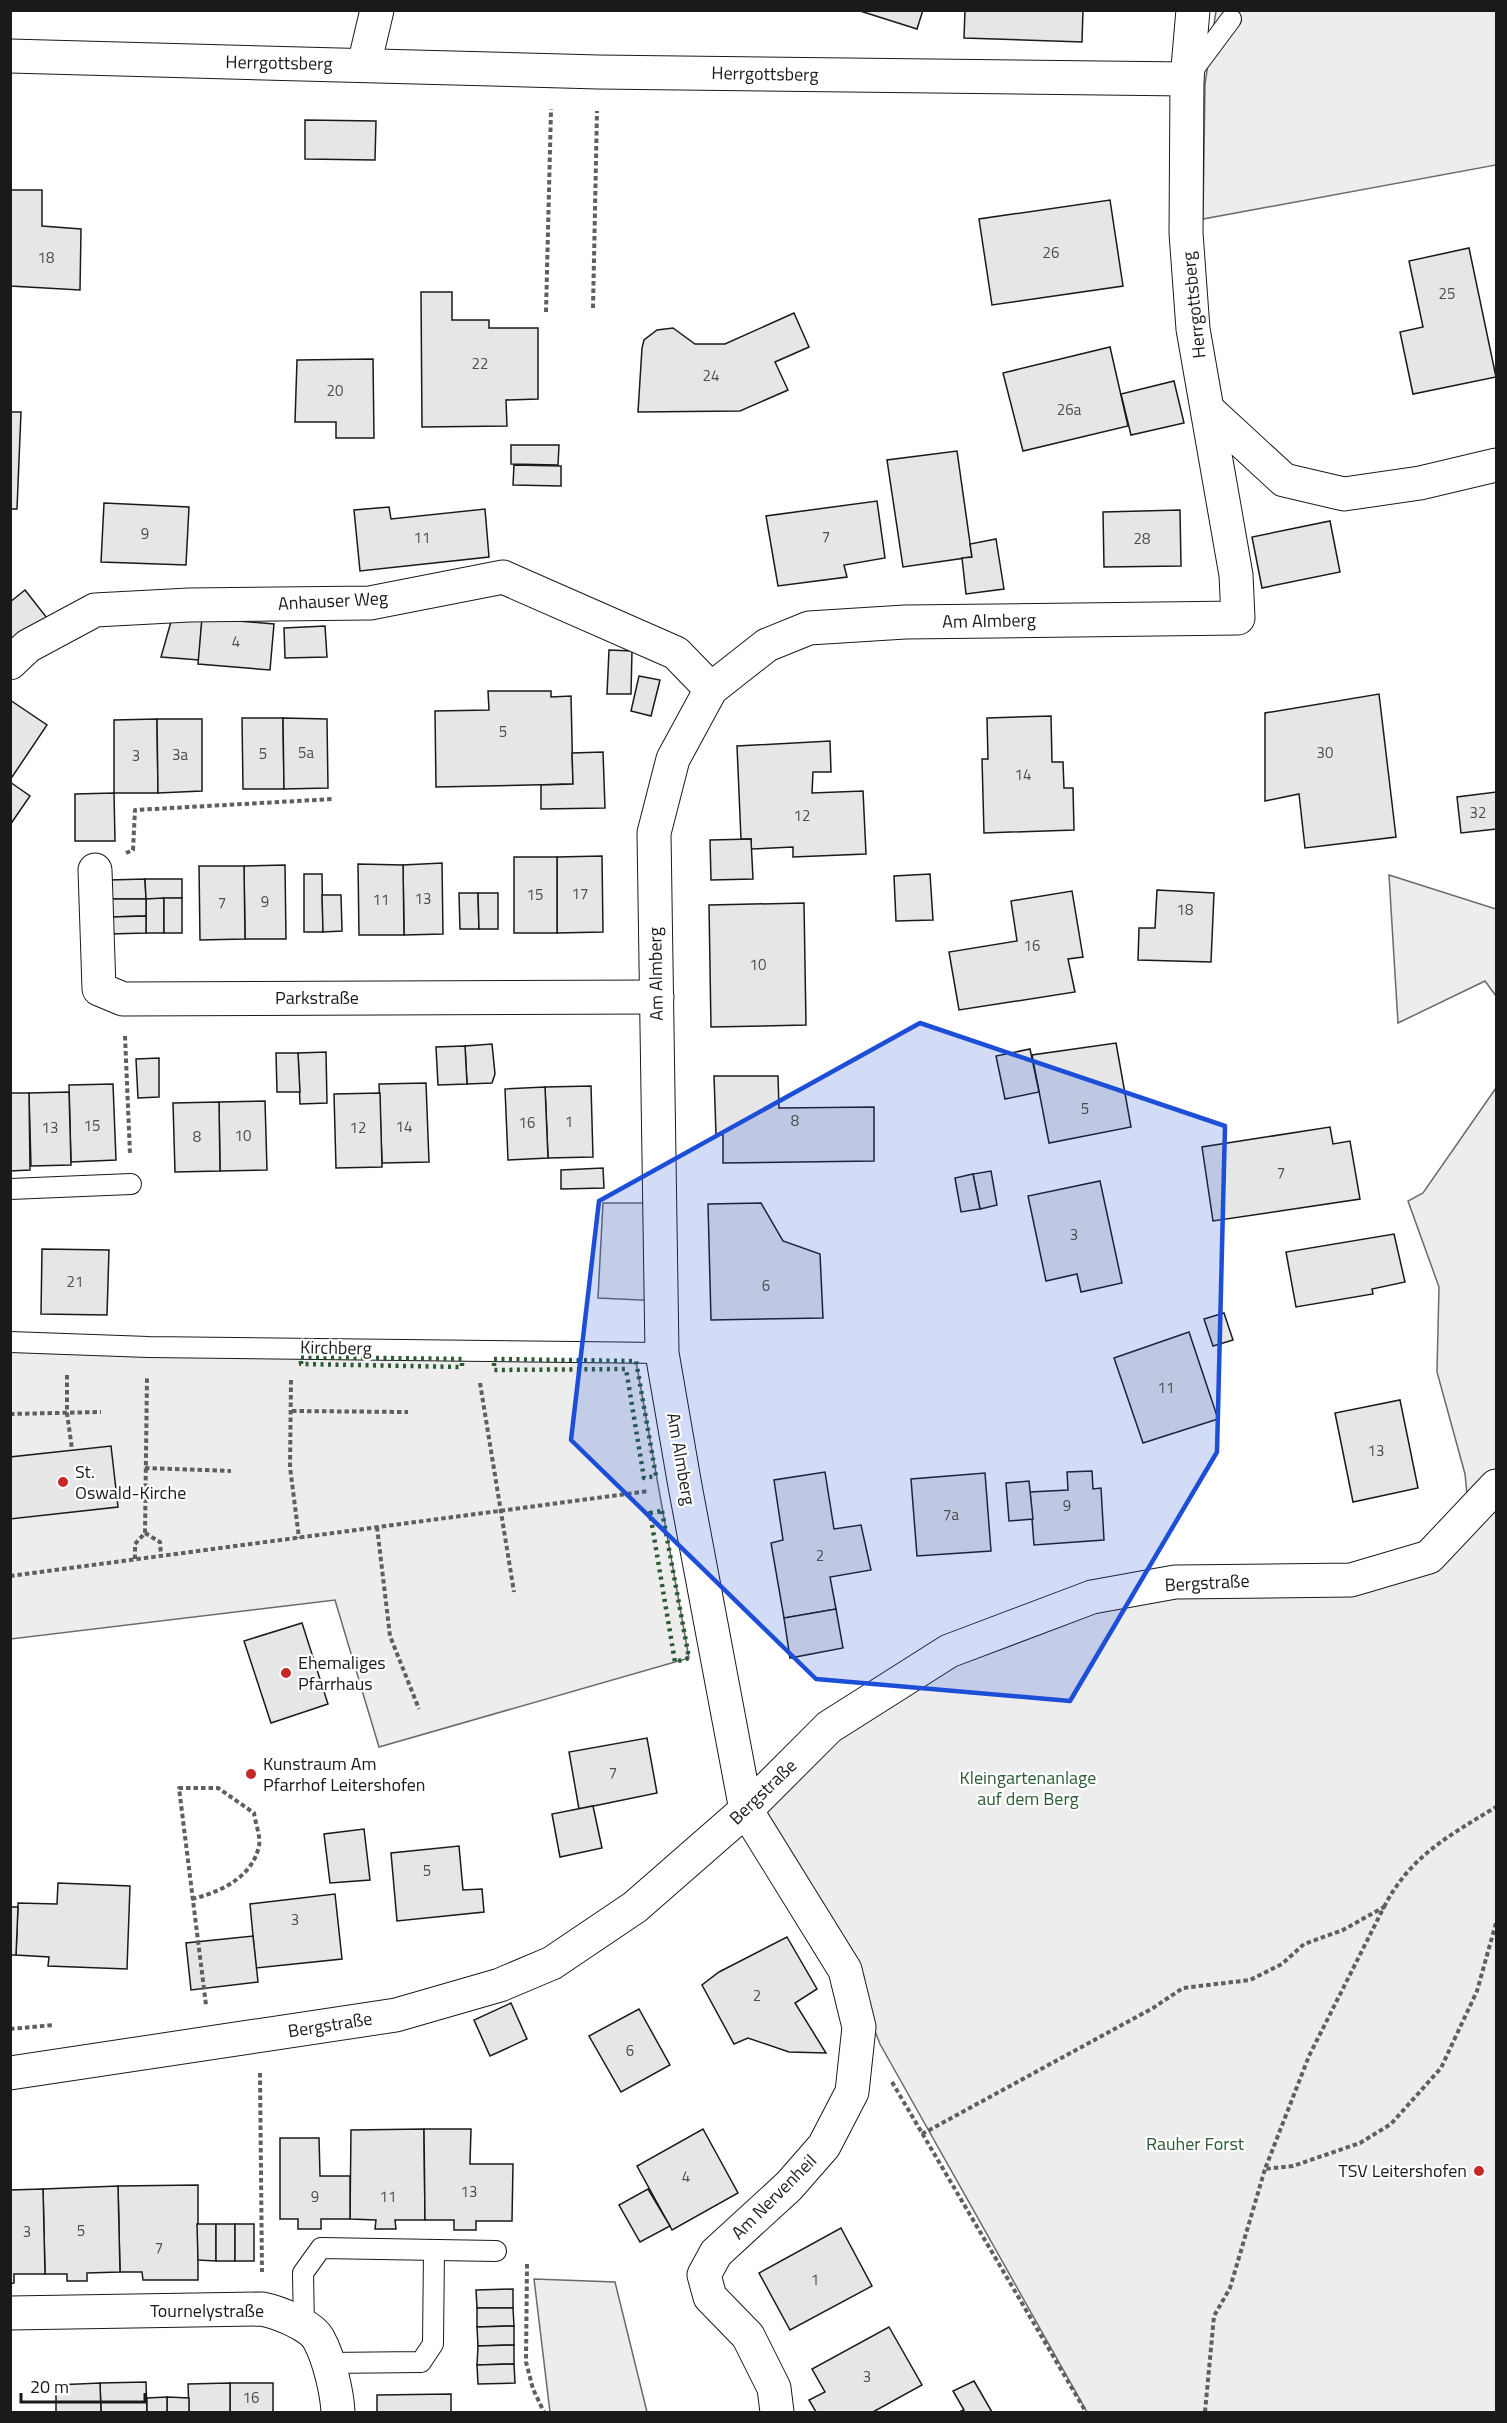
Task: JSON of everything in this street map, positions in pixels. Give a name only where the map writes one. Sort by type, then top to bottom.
[{"type":"street","points":[[364,65],[376,10]]},
{"type":"street","points":[[1186,79],[1193,10]]},
{"type":"street","name":"Herrgottsberg","points":[[10,56],[598,72],[1186,79],[1186,233],[1193,329],[1236,575],[1238,618]]},
{"type":"street","points":[[1209,411],[1284,480],[1344,494],[1420,483],[1497,465]]},
{"type":"street","name":"Anhauser Weg","points":[[10,663],[28,646],[95,610],[189,605],[370,603],[503,577],[676,653],[711,689]]},
{"type":"street","name":"Am Almberg","points":[[746,1810],[662,1353],[654,833],[673,759],[711,689],[767,645],[809,627],[905,622],[1238,618]]},
{"type":"street","points":[[95,870],[99,989],[123,999]]},
{"type":"street","name":"Parkstraße","points":[[123,999],[657,997]]},
{"type":"street","name":"Bergstraße","points":[[10,2073],[396,2015],[500,1985],[552,1963],[635,1907],[746,1810],[828,1727],[949,1650],[1092,1597],[1175,1582],[1351,1580],[1429,1557],[1497,1486]]},
{"type":"street","name":"Am Nervenheil","points":[[746,1810],[844,1970],[859,2027],[852,2092],[824,2146],[789,2186],[716,2253],[704,2275],[710,2297],[748,2336],[774,2388],[777,2412]]},
{"type":"street","name":"Tournelystraße","points":[[10,2313],[262,2309],[279,2312],[319,2338],[337,2395],[338,2412]]},
{"type":"lane","points":[[1186,79],[1230,19]]},
{"type":"lane","points":[[10,1189],[131,1184]]},
{"type":"lane","name":"Kirchberg","points":[[10,1342],[148,1347],[662,1353]]},
{"type":"lane","points":[[304,2327],[303,2273],[321,2248],[496,2251]]},
{"type":"lane","points":[[327,2363],[422,2362],[433,2344],[434,2250]]},
{"type":"path","points":[[546,312],[552,69]]},
{"type":"path","points":[[593,308],[598,72]]},
{"type":"path","points":[[95,870],[133,850],[135,810],[333,799]]},
{"type":"path","points":[[123,999],[131,1184]]},
{"type":"path","points":[[68,1345],[67,1413],[72,1449]]},
{"type":"path","points":[[135,1559],[135,1544],[146,1533],[148,1347]]},
{"type":"path","points":[[474,1350],[514,1592]]},
{"type":"path","points":[[299,1538],[290,1467],[292,1411],[408,1413]]},
{"type":"path","points":[[10,1414],[101,1412]]},
{"type":"path","points":[[145,1468],[231,1471]]},
{"type":"path","points":[[10,1576],[685,1486]]},
{"type":"path","points":[[377,1527],[390,1636],[419,1709]]},
{"type":"path","points":[[146,1533],[160,1542],[161,1556]]},
{"type":"path","points":[[192,1899],[219,1892],[247,1871],[260,1845],[254,1813],[218,1788],[178,1788],[192,1899],[211,2043]]},
{"type":"path","points":[[1205,2412],[1214,2316],[1230,2288],[1266,2169],[1309,2056],[1392,1892],[1431,1846],[1497,1807]]},
{"type":"path","points":[[922,2134],[1153,2008],[1183,1988],[1250,1980],[1282,1964],[1304,1944],[1342,1930],[1384,1907]]},
{"type":"path","points":[[1266,2169],[1293,2166],[1360,2143],[1391,2124],[1441,2068],[1477,1991],[1497,1923]]},
{"type":"path","points":[[859,2027],[1086,2412]]},
{"type":"path","points":[[260,2035],[262,2309]]},
{"type":"path","points":[[496,2251],[527,2259],[526,2362],[533,2389],[544,2412]]},
{"type":"highlighted area","points":[[920,1023],[1225,1126],[1217,1452],[1070,1701],[816,1679],[571,1440],[599,1201]]},
{"type":"shaded area","points":[[1216,11],[1496,11],[1496,165],[1203,219],[1205,84]]},
{"type":"shaded area","points":[[1389,875],[1496,909],[1496,996],[1485,981],[1398,1023]]},
{"type":"shaded area","points":[[1496,1088],[1496,2412],[1087,2412],[880,2044],[859,1990],[746,1810],[829,1727],[1092,1597],[1429,1556],[1469,1515],[1465,1474],[1437,1372],[1439,1287],[1408,1201],[1423,1193]]},
{"type":"shaded area","points":[[603,1203],[660,1203],[661,1301],[598,1298]]},
{"type":"shaded area","points":[[11,1351],[636,1361],[689,1658],[379,1747],[335,1600],[11,1639]]},
{"type":"shaded area","points":[[534,2279],[615,2282],[647,2412],[550,2412]]},
{"type":"building","points":[[857,10],[923,10],[917,29]]},
{"type":"building","points":[[965,10],[1083,10],[1082,42],[964,38]]},
{"type":"building","points":[[305,120],[376,121],[375,160],[305,159]]},
{"type":"building","points":[[10,190],[42,190],[42,226],[81,229],[80,290],[10,286]]},
{"type":"building","points":[[1110,200],[1123,286],[992,305],[979,219]]},
{"type":"building","points":[[1469,248],[1496,377],[1413,394],[1400,332],[1423,327],[1409,261]]},
{"type":"building","points":[[421,292],[452,292],[452,320],[489,320],[489,328],[538,328],[538,399],[506,400],[507,426],[422,427]]},
{"type":"building","points":[[794,313],[809,347],[775,362],[788,390],[740,411],[638,412],[642,348],[644,340],[657,330],[673,328],[695,344],[725,344]]},
{"type":"building","points":[[1110,347],[1128,426],[1023,451],[1003,373]]},
{"type":"building","points":[[373,359],[374,438],[336,438],[336,422],[295,422],[297,360]]},
{"type":"building","points":[[1174,381],[1184,423],[1131,435],[1121,394]]},
{"type":"building","points":[[10,412],[21,412],[17,509],[10,509]]},
{"type":"building","points":[[511,445],[559,445],[558,465],[511,464]]},
{"type":"building","points":[[957,451],[972,557],[903,567],[887,460]]},
{"type":"building","points":[[514,465],[561,466],[561,486],[513,485]]},
{"type":"building","points":[[877,501],[885,558],[844,565],[847,577],[778,586],[766,516]]},
{"type":"building","points":[[104,503],[189,507],[186,565],[101,562]]},
{"type":"building","points":[[389,507],[391,519],[485,509],[489,557],[360,571],[354,510]]},
{"type":"building","points":[[1180,510],[1181,566],[1104,567],[1103,512]]},
{"type":"building","points":[[1330,521],[1340,572],[1262,588],[1252,537]]},
{"type":"building","points":[[996,539],[1004,589],[966,594],[962,558],[972,557],[970,544]]},
{"type":"building","points":[[25,590],[47,618],[10,646],[10,602]]},
{"type":"building","points":[[172,618],[202,621],[199,660],[161,657]]},
{"type":"building","points":[[202,618],[274,624],[270,670],[198,664]]},
{"type":"building","points":[[325,626],[327,657],[285,658],[284,628]]},
{"type":"building","points":[[609,650],[632,651],[631,694],[607,694]]},
{"type":"building","points":[[639,676],[660,680],[651,716],[631,711]]},
{"type":"building","points":[[488,691],[551,691],[551,697],[571,696],[573,784],[436,787],[435,711],[489,710]]},
{"type":"building","points":[[1379,694],[1396,837],[1305,848],[1299,794],[1265,801],[1265,713]]},
{"type":"building","points":[[10,700],[47,725],[10,780]]},
{"type":"building","points":[[1051,716],[1052,762],[1063,762],[1064,788],[1073,788],[1074,830],[984,833],[982,759],[988,759],[987,718]]},
{"type":"building","points":[[242,718],[283,718],[284,789],[243,789]]},
{"type":"building","points":[[283,718],[327,719],[328,788],[284,789]]},
{"type":"building","points":[[157,719],[158,793],[114,793],[114,720]]},
{"type":"building","points":[[157,719],[202,719],[202,791],[158,793]]},
{"type":"building","points":[[830,741],[831,772],[813,772],[812,793],[863,791],[866,854],[793,857],[793,847],[751,849],[751,839],[741,839],[737,746]]},
{"type":"building","points":[[603,752],[605,808],[541,809],[541,785],[573,784],[572,753]]},
{"type":"building","points":[[10,782],[30,796],[10,825]]},
{"type":"building","points":[[1496,792],[1496,829],[1461,833],[1457,797]]},
{"type":"building","points":[[114,793],[115,841],[75,841],[75,794]]},
{"type":"building","points":[[751,839],[753,879],[711,880],[710,840]]},
{"type":"building","points":[[602,856],[603,932],[557,933],[557,857]]},
{"type":"building","points":[[514,857],[557,857],[557,933],[514,933]]},
{"type":"building","points":[[442,863],[443,934],[404,935],[403,865]]},
{"type":"building","points":[[358,864],[403,865],[404,935],[359,935]]},
{"type":"building","points":[[285,865],[286,939],[245,939],[244,866]]},
{"type":"building","points":[[199,866],[244,866],[245,939],[200,940]]},
{"type":"building","points":[[304,874],[322,874],[323,932],[304,932]]},
{"type":"building","points":[[930,874],[933,920],[896,921],[894,876]]},
{"type":"building","points":[[145,879],[146,899],[110,899],[109,880]]},
{"type":"building","points":[[145,879],[182,879],[182,898],[146,899]]},
{"type":"building","points":[[1157,890],[1214,893],[1211,962],[1138,960],[1139,928],[1155,928]]},
{"type":"building","points":[[1072,891],[1083,957],[1068,959],[1075,992],[959,1010],[949,952],[1017,941],[1011,901]]},
{"type":"building","points":[[459,893],[478,893],[479,929],[460,929]]},
{"type":"building","points":[[478,893],[498,893],[498,929],[479,929]]},
{"type":"building","points":[[322,895],[341,895],[342,931],[323,932]]},
{"type":"building","points":[[164,898],[164,933],[146,933],[146,899]]},
{"type":"building","points":[[164,898],[182,898],[182,933],[164,933]]},
{"type":"building","points":[[110,899],[146,899],[146,916],[110,917]]},
{"type":"building","points":[[804,903],[806,1025],[711,1027],[709,905]]},
{"type":"building","points":[[146,916],[146,933],[110,934],[110,917]]},
{"type":"building","points":[[1116,1043],[1131,1127],[1049,1143],[1032,1055]]},
{"type":"building","points":[[492,1044],[495,1074],[492,1083],[467,1084],[465,1046]]},
{"type":"building","points":[[465,1046],[467,1084],[438,1085],[436,1047]]},
{"type":"building","points":[[1030,1049],[1039,1092],[1005,1099],[996,1056]]},
{"type":"building","points":[[326,1052],[327,1103],[300,1104],[298,1053]]},
{"type":"building","points":[[276,1053],[298,1053],[300,1092],[277,1092]]},
{"type":"building","points":[[159,1058],[159,1097],[138,1098],[136,1059]]},
{"type":"building","points":[[714,1076],[778,1076],[779,1108],[874,1107],[874,1161],[723,1163],[723,1135],[716,1134]]},
{"type":"building","points":[[426,1083],[429,1162],[382,1163],[379,1084]]},
{"type":"building","points":[[113,1084],[116,1160],[71,1162],[69,1085]]},
{"type":"building","points":[[591,1086],[593,1157],[548,1158],[545,1087]]},
{"type":"building","points":[[545,1087],[548,1158],[508,1160],[505,1089]]},
{"type":"building","points":[[69,1092],[71,1165],[31,1166],[29,1093]]},
{"type":"building","points":[[10,1093],[29,1093],[30,1170],[10,1171]]},
{"type":"building","points":[[380,1093],[382,1167],[336,1168],[334,1094]]},
{"type":"building","points":[[265,1101],[267,1170],[220,1171],[219,1102]]},
{"type":"building","points":[[219,1102],[220,1171],[175,1172],[173,1103]]},
{"type":"building","points":[[1330,1127],[1333,1144],[1350,1141],[1360,1199],[1213,1221],[1202,1147]]},
{"type":"building","points":[[603,1168],[604,1188],[561,1189],[561,1170]]},
{"type":"building","points":[[991,1171],[997,1205],[980,1209],[973,1174]]},
{"type":"building","points":[[973,1174],[980,1209],[961,1212],[955,1178]]},
{"type":"building","points":[[1100,1181],[1122,1283],[1081,1292],[1077,1274],[1046,1281],[1028,1196]]},
{"type":"building","points":[[761,1203],[783,1241],[820,1254],[823,1318],[711,1320],[708,1204]]},
{"type":"building","points":[[1394,1234],[1405,1282],[1372,1289],[1373,1294],[1296,1307],[1286,1252]]},
{"type":"building","points":[[42,1249],[109,1250],[107,1315],[41,1314]]},
{"type":"building","points":[[1224,1313],[1233,1340],[1213,1346],[1204,1319]]},
{"type":"building","points":[[1189,1332],[1218,1419],[1143,1443],[1114,1358]]},
{"type":"building","points":[[1400,1400],[1418,1488],[1353,1502],[1335,1413]]},
{"type":"building","name":"St. Oswald-Kirche","points":[[111,1446],[118,1507],[10,1519],[10,1457]]},
{"type":"building","points":[[1092,1471],[1093,1489],[1101,1488],[1104,1540],[1034,1545],[1030,1492],[1068,1490],[1067,1472]]},
{"type":"building","points":[[825,1472],[834,1529],[861,1525],[871,1570],[830,1577],[836,1609],[784,1618],[771,1543],[783,1540],[774,1480]]},
{"type":"building","points":[[985,1473],[991,1551],[917,1556],[911,1479]]},
{"type":"building","points":[[1029,1481],[1033,1519],[1009,1521],[1006,1483]]},
{"type":"building","points":[[836,1609],[843,1648],[790,1658],[784,1618]]},
{"type":"building","name":"Ehemaliges Pfarrhaus","points":[[302,1623],[328,1704],[271,1723],[244,1641]]},
{"type":"building","points":[[647,1738],[657,1793],[579,1809],[569,1752]]},
{"type":"building","points":[[593,1806],[602,1848],[560,1857],[552,1814]]},
{"type":"building","points":[[364,1829],[370,1880],[330,1883],[324,1834]]},
{"type":"building","points":[[459,1846],[463,1890],[482,1889],[484,1912],[397,1921],[391,1853]]},
{"type":"building","points":[[58,1883],[130,1886],[127,1969],[48,1966],[49,1957],[16,1955],[18,1903],[57,1904]]},
{"type":"building","points":[[335,1894],[342,1959],[256,1968],[250,1904]]},
{"type":"building","points":[[10,1907],[18,1907],[16,1955],[10,1955]]},
{"type":"building","points":[[253,1936],[258,1982],[191,1990],[186,1943]]},
{"type":"building","points":[[787,1937],[817,1989],[795,2003],[826,2053],[789,2052],[748,2038],[734,2044],[702,1985],[719,1972]]},
{"type":"building","points":[[511,2003],[527,2039],[490,2056],[474,2020]]},
{"type":"building","points":[[639,2009],[670,2065],[621,2092],[589,2036]]},
{"type":"building","points":[[424,2129],[425,2220],[395,2220],[396,2229],[375,2229],[376,2220],[350,2219],[351,2130]]},
{"type":"building","points":[[424,2129],[471,2129],[470,2164],[513,2164],[512,2221],[476,2221],[476,2230],[454,2230],[454,2220],[425,2220]]},
{"type":"building","points":[[703,2129],[738,2193],[672,2230],[637,2166]]},
{"type":"building","points":[[280,2138],[319,2138],[320,2176],[350,2176],[350,2219],[321,2219],[321,2229],[298,2229],[298,2219],[280,2219]]},
{"type":"building","points":[[198,2185],[198,2280],[143,2280],[142,2272],[120,2272],[118,2186]]},
{"type":"building","points":[[118,2186],[120,2272],[87,2273],[87,2281],[67,2281],[67,2274],[45,2274],[43,2189]]},
{"type":"building","points":[[43,2189],[45,2274],[14,2274],[14,2283],[10,2284],[10,2190]]},
{"type":"building","points":[[648,2189],[670,2226],[640,2242],[619,2205]]},
{"type":"building","points":[[197,2224],[216,2224],[216,2261],[198,2260]]},
{"type":"building","points":[[216,2224],[235,2224],[235,2261],[216,2261]]},
{"type":"building","points":[[235,2224],[254,2224],[254,2261],[235,2261]]},
{"type":"building","points":[[841,2228],[872,2286],[790,2330],[759,2273]]},
{"type":"building","points":[[513,2289],[513,2308],[477,2308],[476,2290]]},
{"type":"building","points":[[477,2308],[513,2308],[514,2326],[477,2327]]},
{"type":"building","points":[[514,2326],[514,2345],[478,2346],[477,2327]]},
{"type":"building","points":[[889,2327],[922,2385],[873,2412],[816,2412],[809,2400],[825,2392],[812,2369]]},
{"type":"building","points":[[514,2345],[514,2364],[477,2365],[478,2346]]},
{"type":"building","points":[[514,2364],[515,2383],[478,2384],[477,2365]]},
{"type":"building","points":[[974,2381],[992,2412],[959,2412],[964,2410],[953,2391]]},
{"type":"building","points":[[146,2382],[147,2412],[101,2412],[100,2383]]},
{"type":"building","points":[[100,2383],[101,2412],[56,2412],[56,2385]]},
{"type":"building","points":[[230,2383],[273,2383],[273,2412],[230,2412]]},
{"type":"building","points":[[230,2383],[230,2412],[189,2412],[188,2384]]},
{"type":"building","points":[[451,2394],[451,2412],[377,2412],[377,2395]]},
{"type":"building","points":[[167,2397],[189,2398],[189,2412],[167,2412]]},
{"type":"building","points":[[167,2397],[167,2412],[147,2412],[147,2398]]},
{"type":"hedge","points":[[301,1357],[462,1359],[462,1367],[301,1364],[301,1357]]},
{"type":"hedge","points":[[494,1359],[636,1361],[656,1476],[644,1478],[626,1369],[494,1370],[494,1359]]},
{"type":"hedge","points":[[662,1511],[689,1658],[675,1662],[650,1513],[662,1511]]},
{"type":"place","name":"St. Oswald-Kirche","points":[[63,1482]]},
{"type":"place","name":"Ehemaliges Pfarrhaus","points":[[286,1673]]},
{"type":"place","name":"Kunstraum Am Pfarrhof Leitershofen","points":[[251,1774]]},
{"type":"place","name":"TSV Leitershofen","points":[[1479,2171]]},
{"type":"park label","name":"Kleingartenanlage auf dem Berg","points":[[1028,1788]]},
{"type":"park label","name":"Rauher Forst","points":[[1195,2144]]}]
